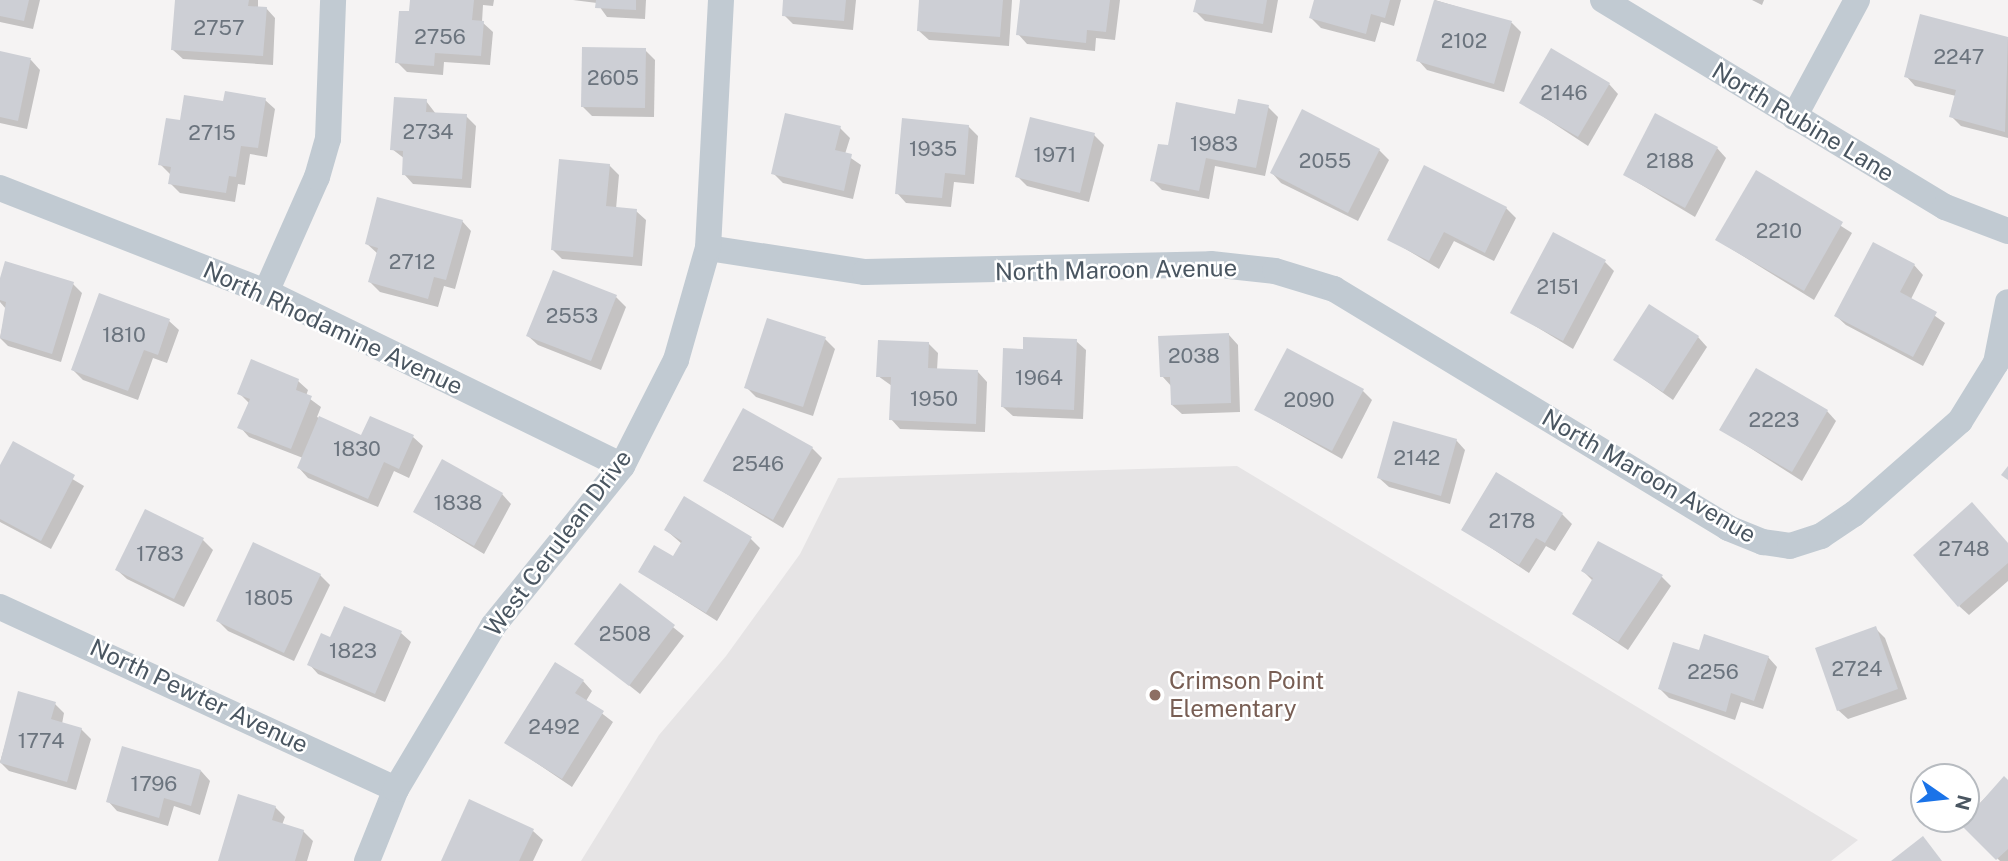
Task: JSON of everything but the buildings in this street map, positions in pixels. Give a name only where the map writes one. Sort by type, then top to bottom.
[{"type":"street","points":[[266,292],[317,177],[328,139],[333,0]]},
{"type":"street","name":"West Cerulean Drive","points":[[367,861],[397,789],[493,626],[622,466],[676,360],[708,248],[721,0]]},
{"type":"street","name":"North Rubine Lane","points":[[1603,0],[1945,207],[2008,232]]},
{"type":"street","points":[[1794,117],[1857,0]]},
{"type":"street","name":"North Rhodamine Avenue","points":[[0,188],[266,292],[622,466]]},
{"type":"street","name":"North Maroon Avenue","points":[[708,248],[865,272],[1211,264],[1275,271],[1334,289],[1728,527],[1763,542],[1790,546],[1821,536],[1854,514],[1960,421],[1996,363],[2008,302]]},
{"type":"street","name":"North Pewter Avenue","points":[[0,607],[397,789]]},
{"type":"shaded area","name":"Crimson Point Elementary","points":[[1237,466],[1858,840],[1831,861],[581,861],[659,735],[726,656],[800,554],[838,478]]},
{"type":"place","name":"Crimson Point Elementary","points":[[1155,695]]}]
